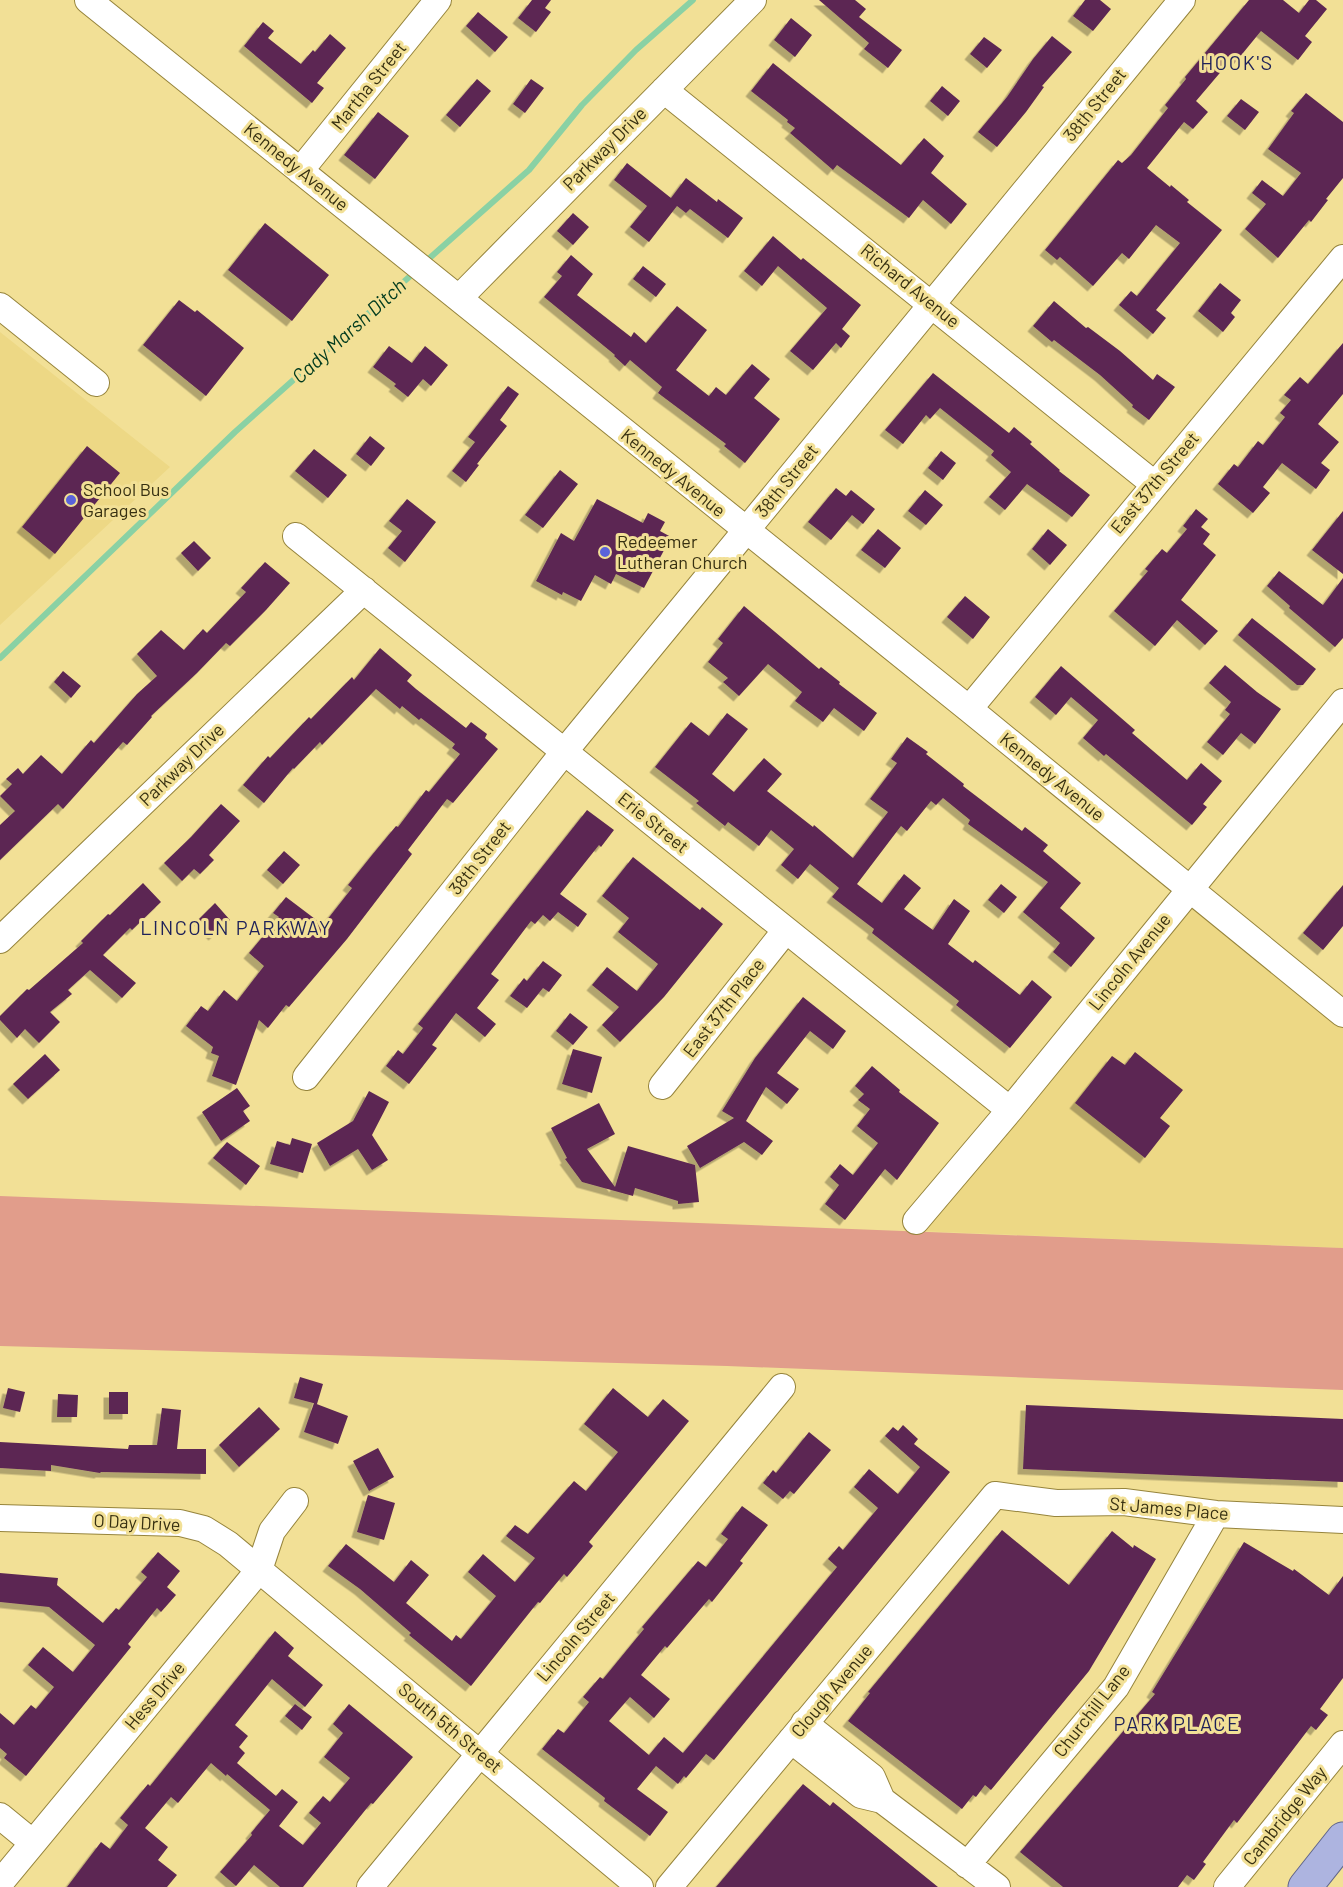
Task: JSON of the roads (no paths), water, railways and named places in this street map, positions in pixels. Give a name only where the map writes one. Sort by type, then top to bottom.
[{"type":"main road","points":[[1305,1887],[1343,1839]]},
{"type":"street","name":"Kennedy Avenue","points":[[88,0],[969,709],[1343,1014]]},
{"type":"street","name":"Martha Street","points":[[300,171],[438,0]]},
{"type":"street","name":"Parkway Drive","points":[[459,298],[753,0]]},
{"type":"street","name":"38th Street","points":[[306,1077],[564,752],[1182,0]]},
{"type":"street","name":"Richard Avenue","points":[[664,90],[1154,484]]},
{"type":"street","name":"East 37th Street","points":[[969,709],[1343,258]]},
{"type":"street","points":[[0,306],[96,383]]},
{"type":"street","name":"Erie Street","points":[[296,537],[1010,1110]]},
{"type":"street","name":"Parkway Drive","points":[[0,940],[364,590]]},
{"type":"street","name":"Lincoln Avenue","points":[[916,1221],[1010,1110],[1343,702]]},
{"type":"street","name":"East 37th Place","points":[[662,1086],[786,930]]},
{"type":"street","name":"Lincoln Street","points":[[370,1887],[782,1387]]},
{"type":"street","name":"St James Place","points":[[995,1495],[1056,1503],[1124,1502],[1216,1514],[1343,1520]]},
{"type":"street","name":"Clough Avenue","points":[[669,1887],[995,1495]]},
{"type":"street","name":"Hess Drive","points":[[0,1883],[259,1570],[272,1530],[295,1501]]},
{"type":"street","name":"Churchill Lane","points":[[967,1865],[1116,1687],[1216,1514]]},
{"type":"street","name":"O Day Drive","points":[[0,1518],[180,1523],[204,1529],[228,1544],[259,1570]]},
{"type":"street","name":"South 5th Street","points":[[259,1570],[640,1887]]},
{"type":"street","points":[[797,1732],[872,1777],[882,1800],[997,1887]]},
{"type":"street","name":"Cambridge Way","points":[[1227,1887],[1343,1744]]},
{"type":"street","points":[[0,1816],[33,1843]]},
{"type":"waterway","name":"Cady Marsh Ditch","points":[[424,263],[529,170],[582,105],[636,50],[693,0]]},
{"type":"waterway","name":"Cady Marsh Ditch","points":[[0,658],[235,432],[417,270]]},
{"type":"place","name":"School Bus Garages","points":[[71,500]]},
{"type":"place","name":"Redeemer Lutheran Church","points":[[605,552]]},
{"type":"district","name":"HOOK'S","points":[[1237,63]]},
{"type":"district","name":"LINCOLN PARKWAY","points":[[236,928]]},
{"type":"district","name":"PARK PLACE","points":[[1177,1724]]}]
